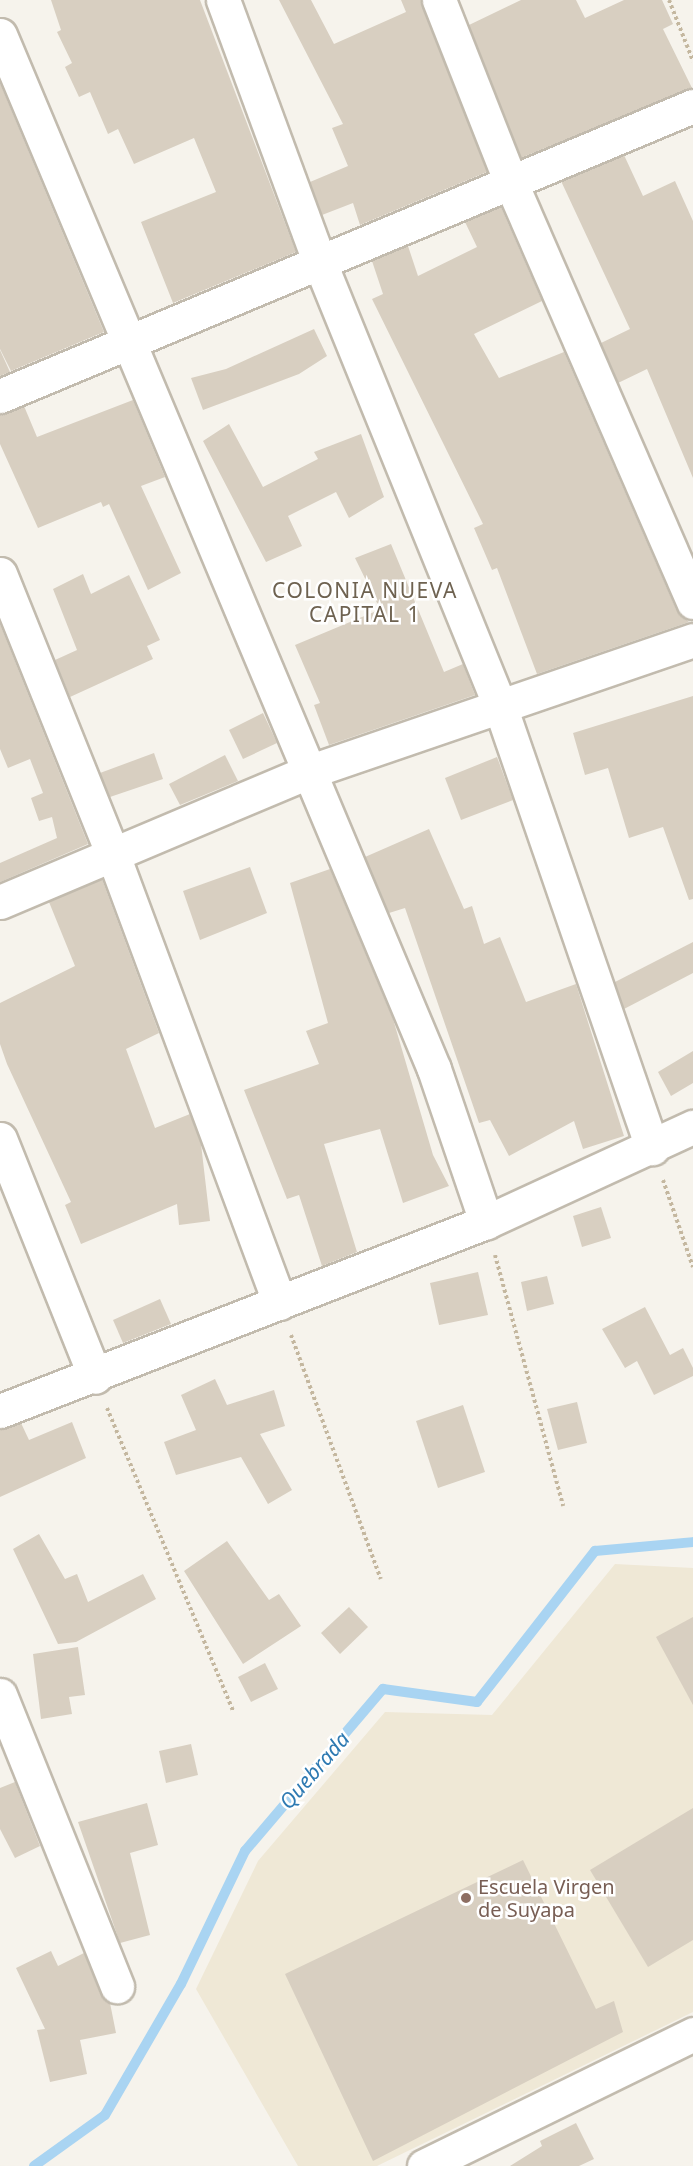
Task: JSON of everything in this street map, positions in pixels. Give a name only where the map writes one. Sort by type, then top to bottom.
[{"type":"street","points":[[224,0],[320,263],[500,703],[652,1148]]},
{"type":"street","points":[[439,0],[511,183],[693,602]]},
{"type":"street","points":[[0,35],[130,341],[305,773],[434,1069],[486,1222]]},
{"type":"street","points":[[0,396],[693,106]]},
{"type":"street","points":[[0,574],[113,855],[280,1303]]},
{"type":"street","points":[[0,902],[305,773],[500,703],[693,639]]},
{"type":"street","points":[[0,1411],[95,1377],[486,1222],[652,1148],[693,1127]]},
{"type":"street","points":[[0,1139],[95,1377]]},
{"type":"street","points":[[0,1695],[117,1986]]},
{"type":"street","points":[[423,2166],[693,2034]]},
{"type":"path","points":[[669,0],[693,61]]},
{"type":"path","points":[[652,1148],[693,1267]]},
{"type":"path","points":[[486,1222],[563,1506]]},
{"type":"path","points":[[280,1303],[381,1579]]},
{"type":"path","points":[[95,1377],[233,1711]]},
{"type":"shaded area","name":"Escuela Virgen de Suyapa","points":[[615,1564],[693,1568],[693,2012],[377,2166],[298,2166],[196,1989],[258,1861],[385,1712],[492,1715]]},
{"type":"building","points":[[51,0],[200,0],[296,252],[173,303],[141,222],[216,192],[194,138],[134,164],[118,129],[108,134],[90,92],[79,97],[65,67],[72,63],[57,32],[61,30]]},
{"type":"building","points":[[279,0],[311,0],[334,44],[406,12],[401,0],[421,0],[487,172],[360,225],[353,203],[322,215],[310,182],[348,166],[332,128],[343,124]]},
{"type":"building","points":[[521,0],[576,0],[585,18],[624,0],[662,0],[673,24],[663,29],[692,88],[521,158],[469,25]]},
{"type":"building","points":[[0,83],[104,332],[11,371],[0,349]]},
{"type":"building","points":[[624,155],[643,196],[675,181],[693,221],[693,478],[647,369],[618,383],[601,343],[630,329],[561,181]]},
{"type":"building","points":[[501,207],[542,301],[474,334],[499,378],[564,352],[676,609],[689,622],[537,674],[497,568],[492,570],[474,528],[483,524],[372,299],[383,294],[372,261],[408,246],[418,276],[477,247],[465,222]]},
{"type":"building","points":[[314,329],[327,356],[299,374],[203,410],[191,378],[226,369]]},
{"type":"building","points":[[0,350],[10,372],[0,376]]},
{"type":"building","points":[[133,400],[165,477],[141,486],[181,573],[148,590],[109,504],[103,507],[101,502],[38,528],[0,444],[0,414],[24,406],[37,437]]},
{"type":"building","points":[[229,424],[263,487],[318,459],[314,452],[361,434],[384,497],[349,518],[336,492],[288,516],[302,546],[266,562],[203,441]]},
{"type":"building","points":[[391,544],[444,672],[463,664],[475,695],[329,745],[314,705],[320,703],[295,645],[374,612],[379,607],[355,558]]},
{"type":"building","points":[[83,574],[91,594],[129,575],[160,640],[147,646],[153,659],[70,697],[55,660],[77,650],[53,589]]},
{"type":"building","points":[[0,624],[88,844],[0,882],[0,863],[57,838],[52,817],[39,821],[31,798],[43,793],[30,759],[8,768],[0,749]]},
{"type":"building","points":[[693,696],[693,899],[689,900],[663,827],[629,838],[608,768],[585,775],[573,733]]},
{"type":"building","points":[[263,713],[277,743],[243,759],[229,730]]},
{"type":"building","points":[[154,753],[163,779],[110,797],[100,773]]},
{"type":"building","points":[[225,755],[238,781],[180,805],[169,784]]},
{"type":"building","points":[[497,757],[513,800],[461,820],[445,778]]},
{"type":"building","points":[[429,829],[464,909],[472,906],[484,944],[500,937],[526,1002],[576,984],[624,1136],[583,1149],[574,1121],[509,1156],[490,1120],[479,1123],[405,908],[389,913],[365,857]]},
{"type":"building","points":[[250,867],[267,913],[200,940],[183,891]]},
{"type":"building","points":[[330,869],[393,1019],[433,1155],[449,1186],[403,1203],[380,1129],[324,1144],[357,1252],[322,1266],[299,1195],[287,1199],[244,1090],[319,1064],[306,1031],[328,1023],[290,883]]},
{"type":"building","points":[[102,879],[159,1033],[126,1049],[155,1128],[190,1114],[201,1144],[210,1221],[179,1225],[177,1204],[81,1244],[65,1205],[71,1202],[7,1064],[0,1044],[0,1003],[75,966],[49,902]]},
{"type":"building","points":[[693,942],[693,973],[624,1009],[615,982]]},
{"type":"building","points":[[693,1051],[693,1083],[671,1096],[658,1072]]},
{"type":"building","points":[[601,1207],[611,1238],[582,1247],[573,1216]]},
{"type":"building","points":[[478,1272],[488,1315],[439,1325],[430,1283]]},
{"type":"building","points":[[547,1276],[554,1304],[527,1311],[521,1282]]},
{"type":"building","points":[[160,1299],[171,1324],[123,1343],[113,1320]]},
{"type":"building","points":[[645,1307],[670,1355],[683,1348],[693,1368],[693,1376],[654,1395],[637,1361],[625,1368],[602,1329]]},
{"type":"building","points":[[215,1379],[227,1405],[274,1390],[285,1426],[260,1434],[292,1490],[268,1504],[241,1457],[176,1475],[164,1442],[196,1430],[181,1395]]},
{"type":"building","points":[[577,1402],[587,1443],[558,1450],[547,1409]]},
{"type":"building","points":[[463,1405],[485,1472],[438,1488],[416,1421]]},
{"type":"building","points":[[72,1422],[86,1458],[0,1497],[0,1429],[21,1423],[29,1440]]},
{"type":"building","points":[[39,1534],[65,1579],[77,1574],[88,1602],[143,1574],[156,1599],[76,1642],[58,1644],[13,1549]]},
{"type":"building","points":[[227,1541],[269,1600],[279,1594],[301,1626],[243,1664],[184,1571]]},
{"type":"building","points":[[349,1607],[368,1627],[340,1654],[321,1633]]},
{"type":"building","points":[[693,1617],[693,1705],[656,1637]]},
{"type":"building","points":[[78,1647],[85,1695],[69,1697],[72,1714],[41,1719],[33,1654]]},
{"type":"building","points":[[265,1663],[278,1689],[251,1702],[238,1677]]},
{"type":"building","points":[[191,1744],[198,1775],[166,1783],[159,1751]]},
{"type":"building","points":[[15,1782],[40,1846],[15,1858],[0,1829],[0,1788]]},
{"type":"building","points":[[147,1803],[158,1845],[130,1853],[150,1935],[120,1943],[78,1822]]},
{"type":"building","points":[[693,1808],[693,1940],[648,1967],[590,1870]]},
{"type":"building","points":[[523,1860],[596,2009],[614,2001],[623,2032],[373,2161],[285,1974]]},
{"type":"building","points":[[51,1951],[58,1966],[84,1953],[100,1993],[110,2003],[116,2033],[80,2040],[87,2074],[50,2082],[37,2030],[45,2029],[16,1968]]},
{"type":"building","points":[[576,2123],[594,2159],[579,2166],[510,2166],[542,2146],[540,2141]]},
{"type":"waterway","name":"Quebrada","points":[[34,2166],[105,2115],[181,1984],[245,1851],[383,1689],[477,1702],[595,1551],[693,1542]]},
{"type":"place","name":"Escuela Virgen de Suyapa","points":[[466,1898]]},
{"type":"district","name":"COLONIA NUEVA CAPITAL 1","points":[[365,602]]}]
